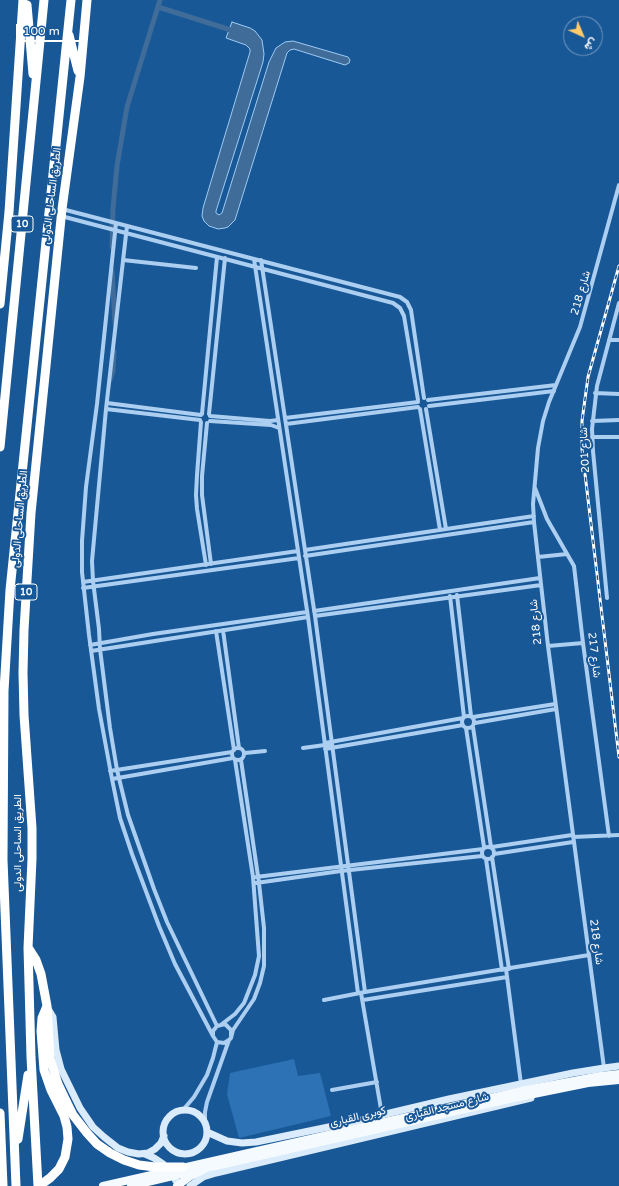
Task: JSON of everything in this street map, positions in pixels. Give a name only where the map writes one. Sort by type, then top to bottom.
[{"type":"highway","name":"10","points":[[0,304],[9,212],[22,0]]},
{"type":"highway","points":[[26,0],[35,98]]},
{"type":"highway","name":"10","points":[[0,447],[44,0]]},
{"type":"highway","name":"الطريق الساحلى الدولى","points":[[16,1186],[3,860],[4,691],[11,582],[71,0]]},
{"type":"highway","name":"الطريق الساحلى الدولى","points":[[38,1186],[31,1057],[28,948],[32,828],[24,715],[24,630],[32,513],[61,213],[80,77],[87,0]]},
{"type":"highway","points":[[67,30],[80,77]]},
{"type":"highway","points":[[28,948],[39,967],[47,1006],[50,1058],[63,1104],[68,1138],[62,1163],[54,1174],[38,1186]]},
{"type":"highway","points":[[14,1158],[31,1057]]},
{"type":"highway","points":[[63,1104],[87,1133],[110,1153],[139,1165],[183,1168]]},
{"type":"highway","points":[[0,1113],[3,1186]]},
{"type":"main road","name":"كوبرى القبارى","points":[[103,1186],[526,1090],[600,1076],[619,1074]]},
{"type":"main road","name":"كوبرى القبارى","points":[[131,1186],[516,1098],[588,1083],[619,1080]]},
{"type":"main road","points":[[176,1184],[208,1168]]},
{"type":"street","name":"شارع 218","points":[[604,1068],[555,704],[534,516],[536,467],[543,421],[580,327],[619,185]]},
{"type":"street","points":[[61,213],[116,223],[254,258],[404,299],[411,310],[428,407],[446,529]]},
{"type":"street","points":[[61,213],[126,233],[255,266],[397,305],[404,316],[440,530]]},
{"type":"street","points":[[116,223],[97,404],[86,487],[81,551],[83,588],[99,709],[120,818],[153,912],[175,964],[217,1042],[213,1058],[205,1078],[194,1097],[183,1110]]},
{"type":"street","points":[[127,226],[106,409],[92,561],[93,587],[100,649],[117,770],[128,815],[140,852],[165,916],[184,959],[220,1025]]},
{"type":"street","points":[[206,565],[196,495],[201,422],[217,256]]},
{"type":"street","points":[[211,564],[203,508],[202,476],[209,422],[224,258]]},
{"type":"street","points":[[254,258],[308,617],[340,866],[382,1115]]},
{"type":"street","points":[[123,260],[196,268]]},
{"type":"street","points":[[261,260],[314,611],[348,864],[361,993]]},
{"type":"street","name":"شارع 201","points":[[607,598],[592,438],[592,421],[596,393],[619,303]]},
{"type":"street","points":[[609,340],[619,340]]},
{"type":"street","points":[[285,418],[418,401],[420,399],[556,385]]},
{"type":"street","points":[[286,424],[419,408],[423,410],[428,407],[554,391]]},
{"type":"street","points":[[596,393],[619,394]]},
{"type":"street","points":[[275,397],[282,398]]},
{"type":"street","points":[[107,403],[202,414],[206,413],[209,415],[270,421],[278,420]]},
{"type":"street","points":[[106,409],[201,422],[205,424],[209,422],[271,425],[280,428]]},
{"type":"street","points":[[592,421],[619,420]]},
{"type":"street","points":[[592,438],[619,437]]},
{"type":"street","name":"شارع 217","points":[[535,485],[544,512],[574,566],[609,836]]},
{"type":"street","points":[[305,550],[534,516]]},
{"type":"street","points":[[305,556],[534,522]]},
{"type":"street","points":[[466,526],[467,532]]},
{"type":"street","points":[[403,536],[404,541]]},
{"type":"street","points":[[83,582],[298,551]]},
{"type":"street","points":[[538,557],[567,554]]},
{"type":"street","points":[[83,588],[299,558]]},
{"type":"street","points":[[314,611],[540,578]]},
{"type":"street","points":[[314,616],[541,585]]},
{"type":"street","points":[[456,590],[472,717],[491,847],[494,850],[493,856],[506,969],[521,1084]]},
{"type":"street","points":[[449,591],[464,718],[462,722],[464,726],[484,848],[481,853],[484,857],[506,969]]},
{"type":"street","points":[[415,596],[416,602]]},
{"type":"street","points":[[90,645],[307,612]]},
{"type":"street","points":[[91,651],[308,617]]},
{"type":"street","points":[[223,630],[239,748]]},
{"type":"street","points":[[205,1123],[200,1116],[188,1110],[175,1113],[168,1119],[164,1127],[164,1136],[167,1144],[170,1148],[177,1152],[186,1154],[194,1152],[201,1147],[206,1140],[207,1132],[205,1112],[207,1102],[233,1030],[254,999],[262,978],[264,966],[264,928],[259,883],[255,877],[234,759],[216,631]]},
{"type":"street","points":[[548,646],[583,643]]},
{"type":"street","points":[[325,746],[464,718],[468,715],[472,717],[555,704]]},
{"type":"street","points":[[303,748],[464,726],[469,728],[474,725],[556,709]]},
{"type":"street","points":[[110,771],[233,751],[239,748]]},
{"type":"street","points":[[239,748],[244,750],[245,753]]},
{"type":"street","points":[[245,753],[265,751]]},
{"type":"street","points":[[213,1036],[213,1031],[235,1014],[248,997],[257,969],[259,949],[253,884],[255,877],[241,760],[245,753]]},
{"type":"street","points":[[112,779],[234,759],[241,760]]},
{"type":"street","points":[[255,877],[573,836],[619,835]]},
{"type":"street","points":[[253,884],[348,870],[493,856],[573,842]]},
{"type":"street","points":[[324,1000],[589,955]]},
{"type":"street","points":[[175,964],[184,959]]},
{"type":"street","points":[[363,1000],[507,976]]},
{"type":"street","points":[[47,1006],[53,1017],[56,1050],[61,1069],[84,1114],[98,1132],[118,1148],[128,1152],[145,1154],[163,1164],[171,1172],[176,1184]]},
{"type":"street","points":[[217,1042],[224,1043],[230,1038],[230,1028],[220,1025]]},
{"type":"street","name":"شارع مسجد القبارى","points":[[207,1132],[227,1141],[249,1143],[348,1123],[449,1099],[521,1084],[619,1066]]},
{"type":"street","points":[[332,1090],[377,1082]]},
{"type":"street","name":"شارع مسجد القبارى","points":[[190,1186],[203,1177],[224,1171],[505,1104],[597,1085],[619,1083]]},
{"type":"street","points":[[145,1154],[155,1149],[161,1143],[164,1136]]},
{"type":"street","points":[[176,1184],[186,1154]]},
{"type":"shaded area","points":[[232,22],[255,31],[262,40],[264,54],[263,62],[216,211],[219,215],[222,213],[269,62],[276,48],[285,42],[293,41],[348,57],[350,60],[349,63],[345,65],[294,49],[287,53],[235,220],[228,227],[218,229],[209,226],[204,221],[202,216],[203,208],[250,52],[250,49],[246,45],[226,38]]},
{"type":"shaded area","points":[[294,1059],[298,1076],[320,1073],[331,1116],[239,1138],[227,1094],[230,1073]]},
{"type":"waterway","points":[[112,247],[113,208],[117,166],[127,107],[160,0]]},
{"type":"waterway","points":[[158,7],[234,31]]},
{"type":"waterway","points":[[112,271],[115,323]]},
{"type":"waterway","points":[[110,380],[113,371],[114,351]]},
{"type":"railway","points":[[619,266],[588,377],[582,421],[582,449],[619,757]]}]
